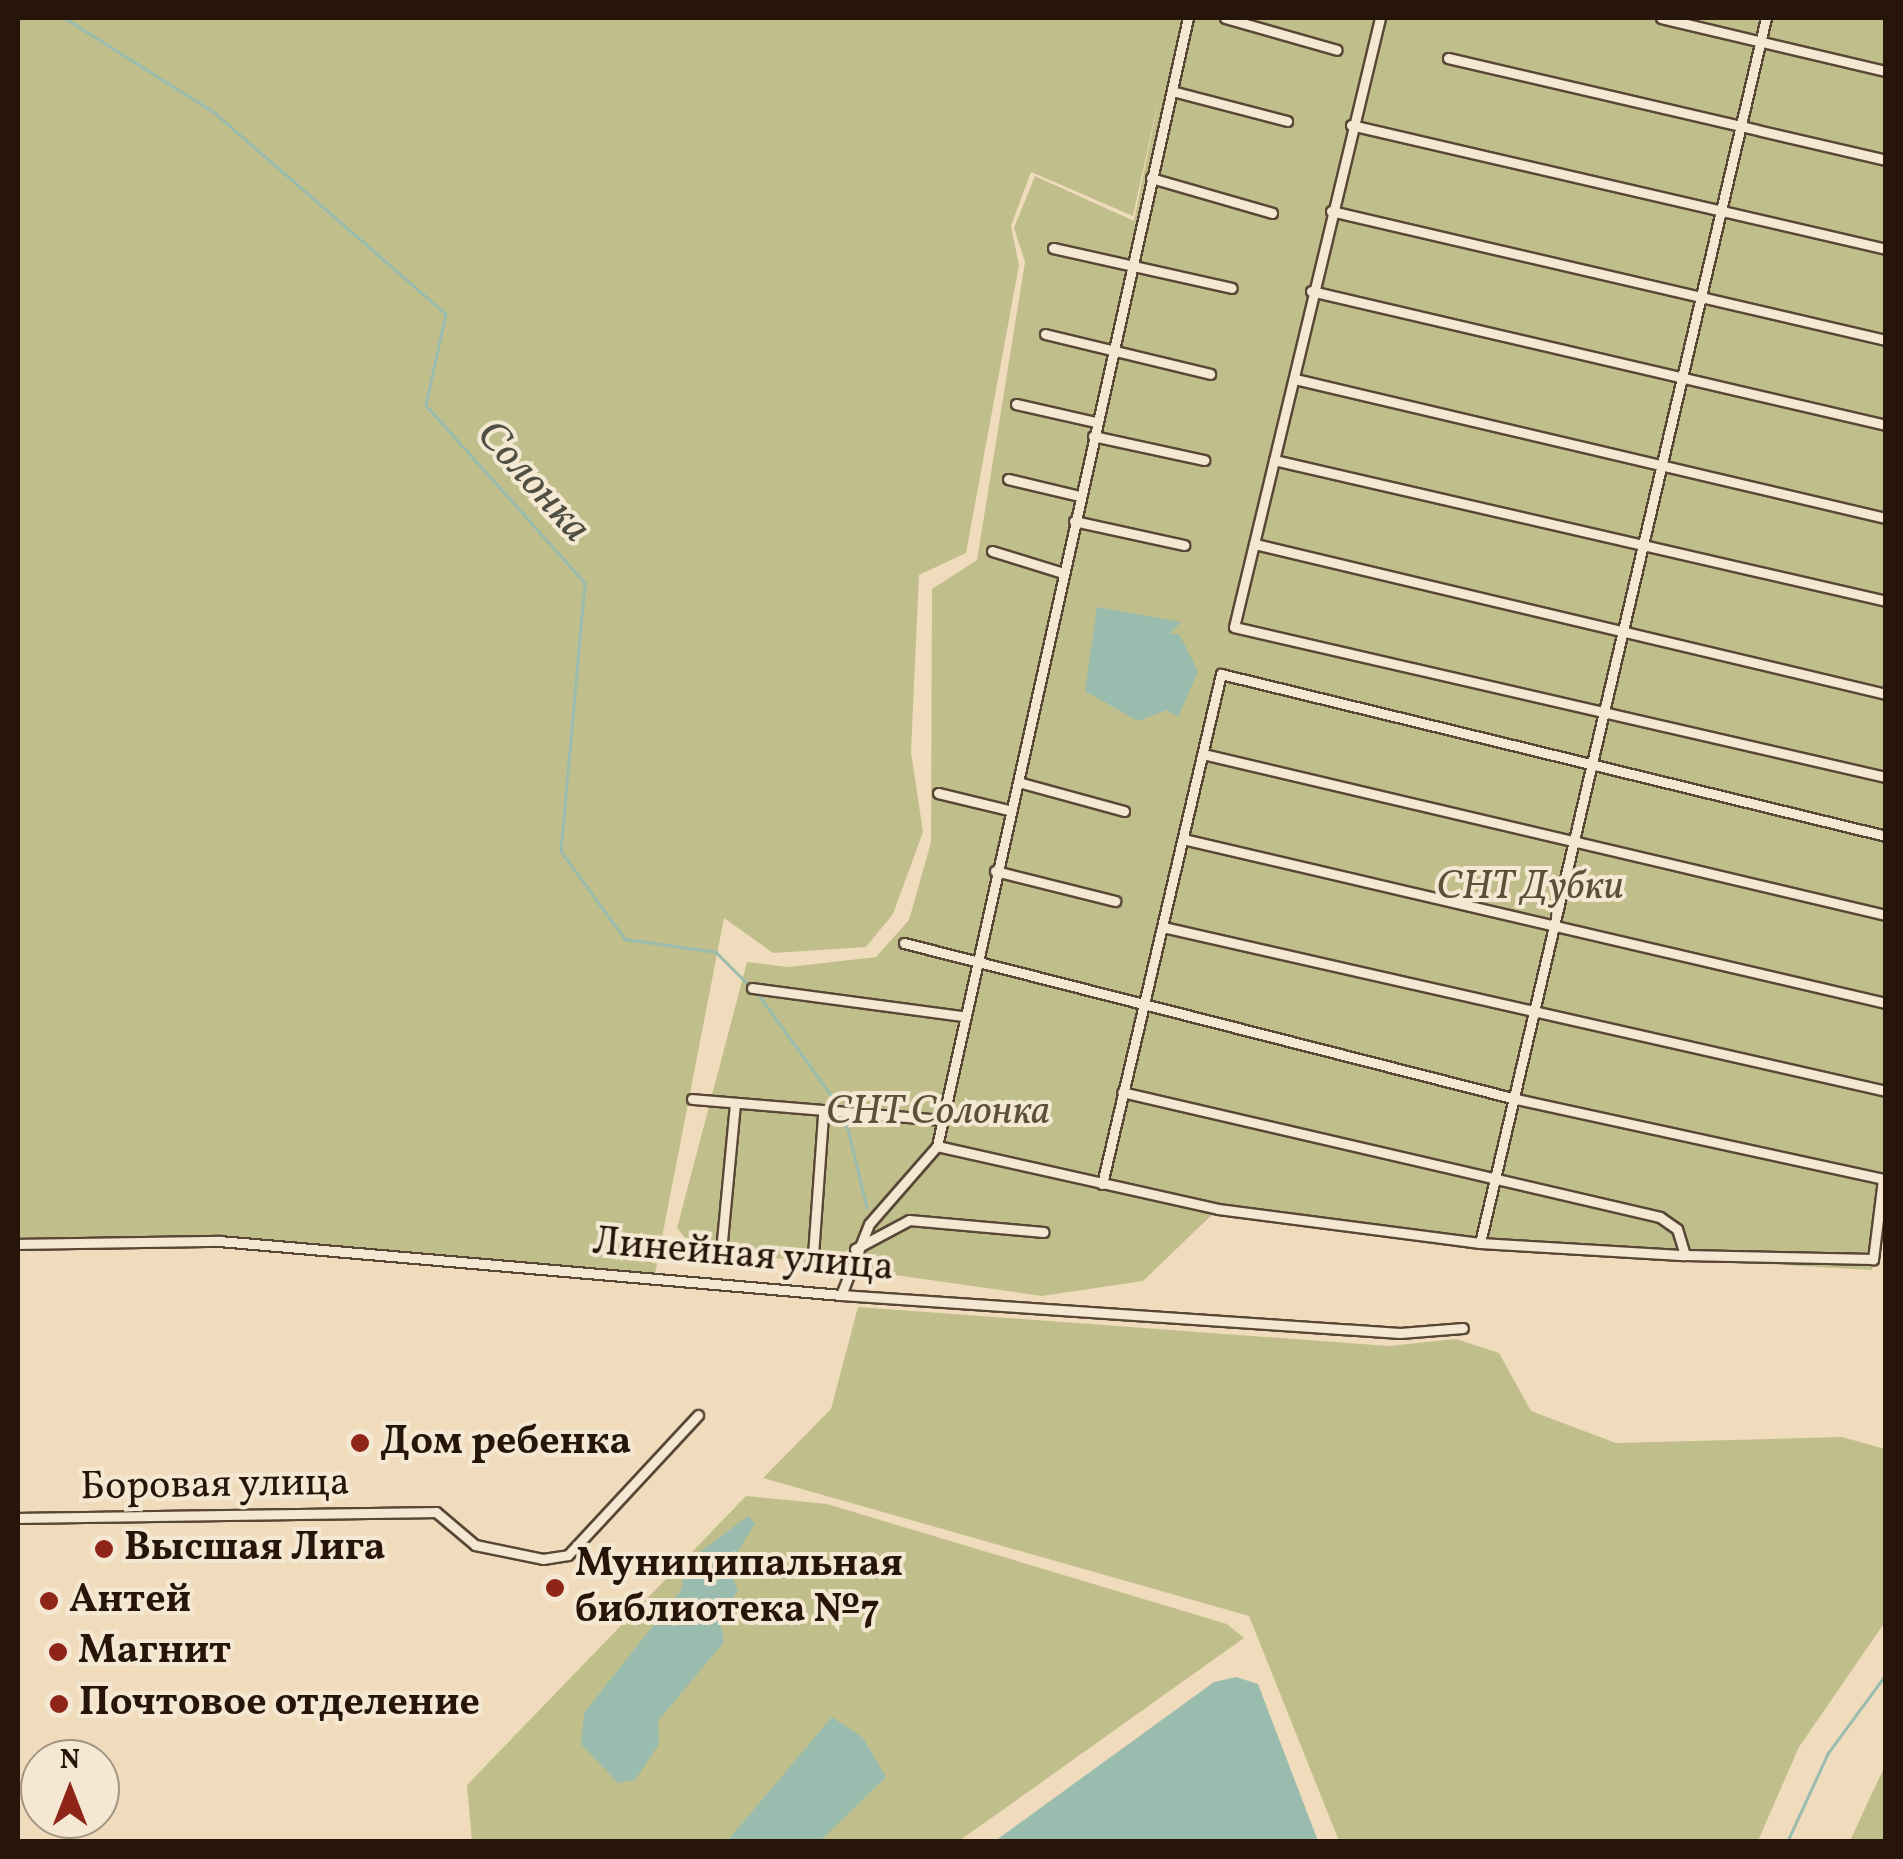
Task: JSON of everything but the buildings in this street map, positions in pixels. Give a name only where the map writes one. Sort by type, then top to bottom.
[{"type":"street","points":[[840,1295],[852,1250],[937,1146],[962,1016],[1188,18]]},
{"type":"street","points":[[1225,18],[1337,50]]},
{"type":"street","points":[[1380,18],[1351,125],[1234,627],[1886,777]]},
{"type":"street","points":[[1661,18],[1886,71]]},
{"type":"street","points":[[1480,1243],[1766,18]]},
{"type":"street","points":[[1448,58],[1886,160]]},
{"type":"street","points":[[1172,91],[1287,122]]},
{"type":"street","points":[[1351,125],[1886,249]]},
{"type":"street","points":[[1151,178],[1272,213]]},
{"type":"street","points":[[1332,212],[1886,340]]},
{"type":"street","points":[[1053,248],[1232,288]]},
{"type":"street","points":[[1312,291],[1886,425]]},
{"type":"street","points":[[1045,334],[1210,374]]},
{"type":"street","points":[[1295,379],[1886,518]]},
{"type":"street","points":[[1016,404],[1096,422]]},
{"type":"street","points":[[1093,436],[1204,460]]},
{"type":"street","points":[[1274,460],[1886,602]]},
{"type":"street","points":[[1008,480],[1080,496]]},
{"type":"street","points":[[1074,521],[1184,545]]},
{"type":"street","points":[[1255,544],[1886,694]]},
{"type":"street","points":[[992,551],[1063,573]]},
{"type":"street","points":[[1102,1184],[1218,678],[1229,673],[1886,836]]},
{"type":"street","points":[[1203,754],[1886,915]]},
{"type":"street","points":[[1018,782],[1124,811]]},
{"type":"street","points":[[938,793],[1009,810]]},
{"type":"street","points":[[1183,838],[1886,1003]]},
{"type":"street","points":[[995,871],[1115,901]]},
{"type":"street","points":[[1163,926],[1886,1091]]},
{"type":"street","points":[[904,944],[1512,1098],[1882,1180],[1873,1259],[1686,1255],[1480,1243],[1102,1184],[937,1146]]},
{"type":"street","points":[[752,988],[962,1016]]},
{"type":"street","points":[[1122,1092],[1660,1217],[1677,1228],[1686,1255]]},
{"type":"street","points":[[692,1099],[823,1114],[941,1120]]},
{"type":"street","points":[[722,1241],[734,1104]]},
{"type":"street","points":[[813,1256],[823,1114]]},
{"type":"street","points":[[852,1250],[908,1220],[1043,1232]]},
{"type":"street","name":"Линейная улица","points":[[18,1244],[219,1241],[840,1295],[1400,1333],[1463,1328]]},
{"type":"street","name":"Боровая улица","points":[[18,1518],[436,1512],[475,1545],[543,1559],[568,1555],[698,1416]]},
{"type":"green space","points":[[18,18],[1885,18],[1886,1215],[1872,1270],[1515,1250],[1218,1209],[1143,1281],[1042,1296],[692,1246],[677,1228],[747,962],[789,967],[876,957],[909,920],[931,842],[932,589],[977,560],[1025,262],[1014,228],[1035,176],[1134,221],[1160,93],[1133,216],[1031,172],[1011,226],[1019,265],[966,553],[919,575],[911,752],[923,832],[893,914],[866,947],[773,953],[724,918],[654,1279],[219,1241],[18,1244]]},
{"type":"green space","points":[[858,1307],[1389,1346],[1456,1339],[1499,1353],[1531,1411],[1616,1443],[1842,1437],[1885,1449],[1885,1622],[1799,1747],[1758,1841],[1339,1841],[1249,1616],[763,1478],[831,1409]]},
{"type":"green space","points":[[746,1496],[827,1504],[1227,1624],[1244,1638],[959,1841],[472,1841],[467,1785]]},
{"type":"green space","points":[[1885,1766],[1885,1841],[1850,1841],[1873,1791]]},
{"type":"shaded area","points":[[1097,607],[1181,622],[1169,634],[1179,634],[1198,671],[1178,717],[1167,710],[1138,721],[1085,691]]},
{"type":"shaded area","points":[[748,1516],[755,1523],[728,1568],[738,1590],[720,1620],[724,1642],[658,1721],[659,1744],[635,1780],[618,1783],[581,1744],[584,1713],[682,1589],[685,1563]]},
{"type":"shaded area","points":[[1236,1677],[1258,1684],[1318,1841],[995,1841],[1214,1682]]},
{"type":"shaded area","points":[[832,1717],[863,1738],[886,1777],[820,1841],[727,1841]]},
{"type":"waterway","name":"Солонка","points":[[65,18],[215,113],[446,314],[426,405],[585,583],[561,851],[625,939],[716,952],[750,986]]},
{"type":"waterway","name":"Солонка","points":[[756,991],[839,1106]]},
{"type":"waterway","name":"Солонка","points":[[845,1117],[867,1207]]},
{"type":"waterway","points":[[1787,1842],[1828,1753],[1886,1674]]},
{"type":"place","name":"Дом ребенка","points":[[360,1443]]},
{"type":"place","name":"Высшая Лига","points":[[104,1549]]},
{"type":"place","name":"Муниципальная библиотека №7","points":[[555,1588]]},
{"type":"place","name":"Антей","points":[[49,1601]]},
{"type":"place","name":"Магнит","points":[[58,1652]]},
{"type":"place","name":"Почтовое отделение","points":[[59,1704]]},
{"type":"park label","name":"СНТ Дубки","points":[[1530,888]]},
{"type":"park label","name":"СНТ Солонка","points":[[938,1113]]}]
